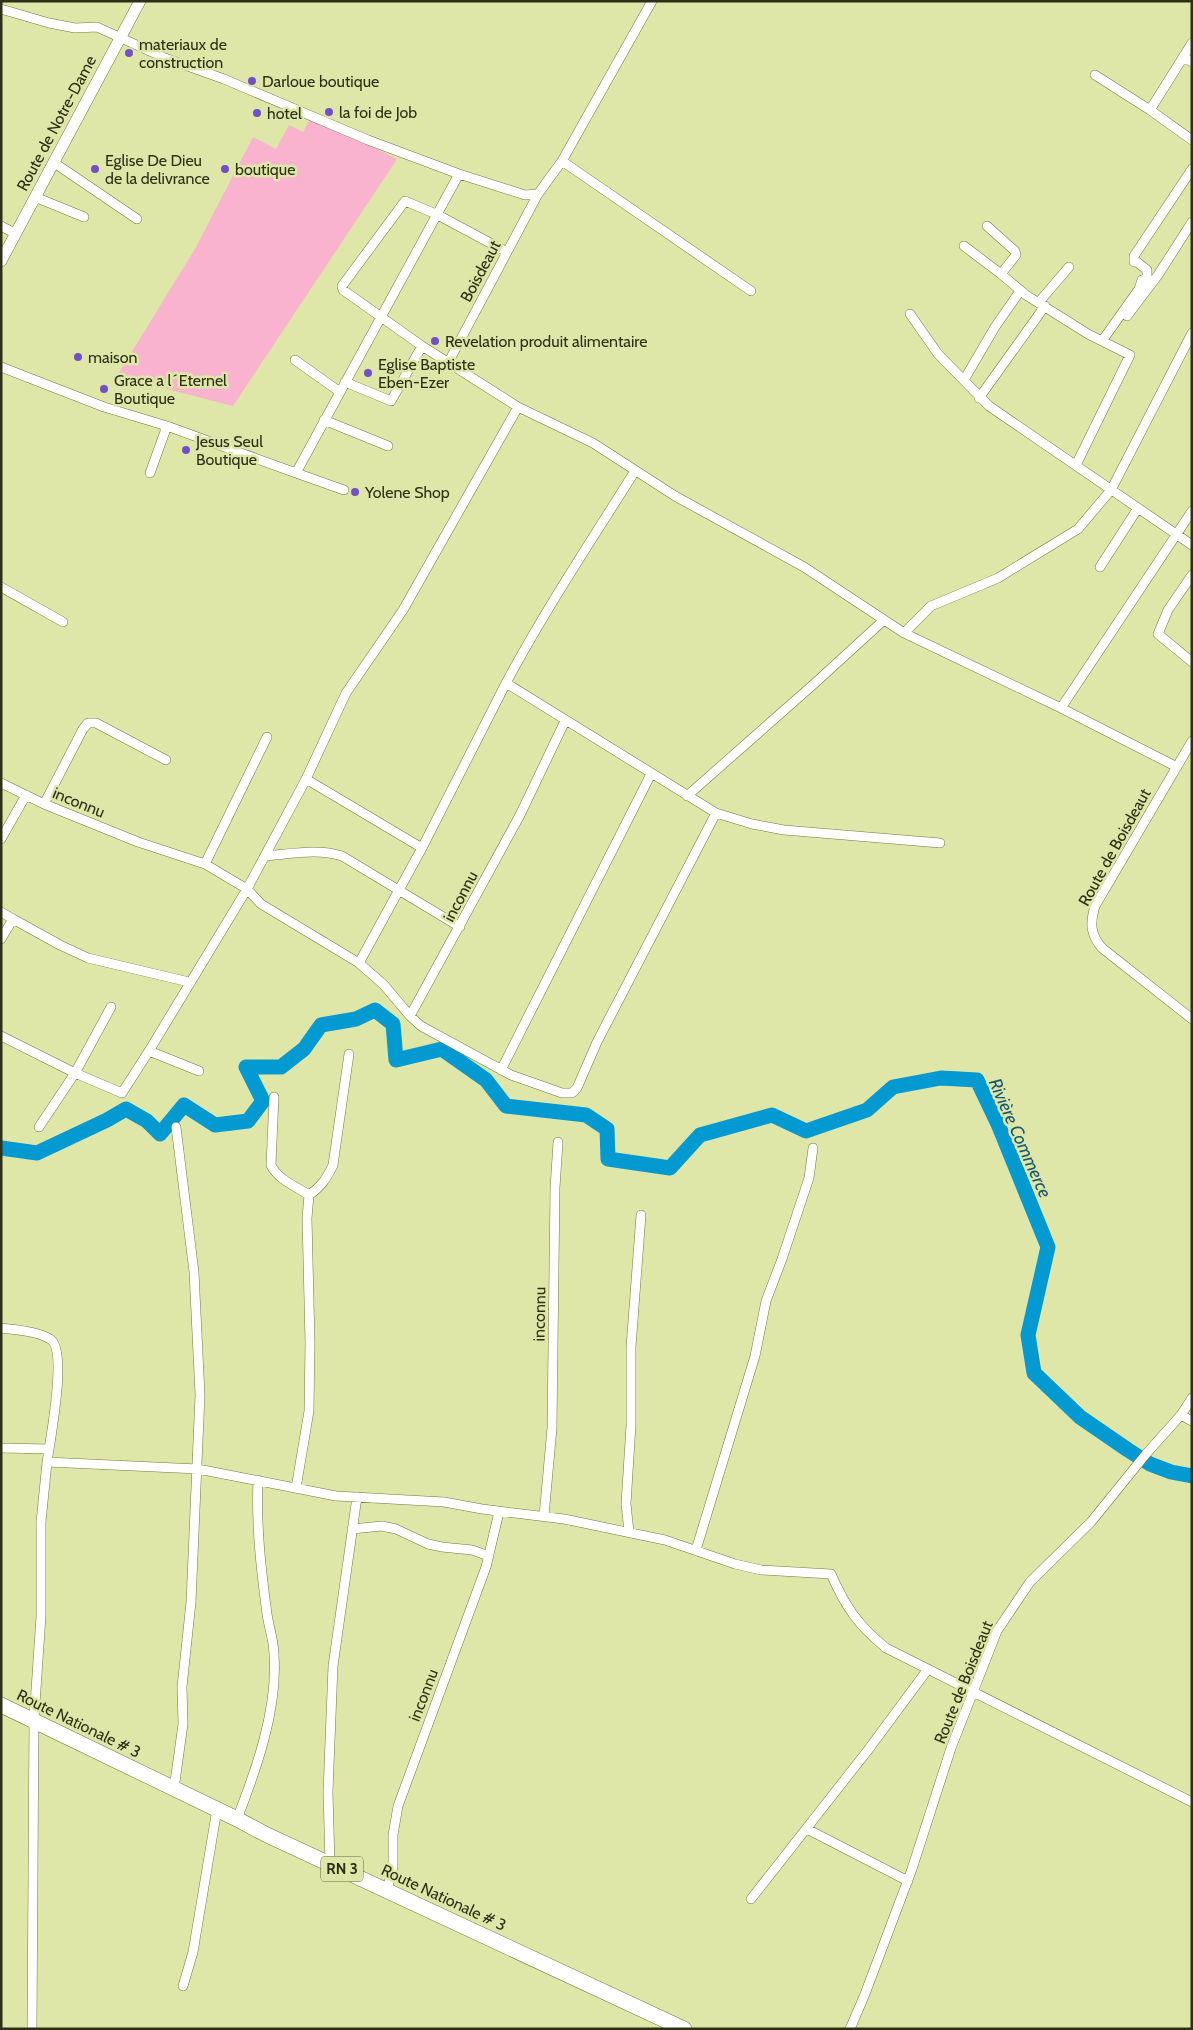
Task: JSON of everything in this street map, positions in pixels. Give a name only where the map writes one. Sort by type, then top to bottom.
[{"type":"main road","name":"Route Nationale # 3","points":[[1,1705],[34,1719],[265,1834],[684,2029]]},
{"type":"street","name":"Route de Notre-Dame","points":[[1,261],[53,162],[125,41],[140,1]]},
{"type":"street","name":"Boisdeaut","points":[[448,363],[538,194],[562,161],[652,1]]},
{"type":"street","points":[[1,9],[49,23],[75,28],[98,27],[164,58],[224,79],[368,140],[459,174],[526,195],[538,194]]},
{"type":"street","points":[[1150,110],[1192,43]]},
{"type":"street","points":[[1183,57],[1192,62]]},
{"type":"street","points":[[1095,74],[1192,140]]},
{"type":"street","points":[[562,161],[751,291]]},
{"type":"street","points":[[53,162],[137,219]]},
{"type":"street","points":[[1104,342],[1139,289],[1142,280],[1147,278],[1147,270],[1134,262],[1134,256],[1192,169]]},
{"type":"street","points":[[296,473],[459,174]]},
{"type":"street","points":[[34,197],[84,217]]},
{"type":"street","points":[[507,252],[436,214],[404,201],[342,286],[343,290],[422,346],[518,407],[593,443],[675,496],[804,567],[904,633],[1060,708],[1176,767]]},
{"type":"street","points":[[1104,342],[1158,274],[1192,222]]},
{"type":"street","points":[[1,226],[16,234]]},
{"type":"street","points":[[987,226],[1016,255],[1001,274]]},
{"type":"street","points":[[964,246],[1020,291],[1104,342],[1130,355],[1076,465]]},
{"type":"street","points":[[979,398],[1069,266]]},
{"type":"street","points":[[964,380],[995,327],[1020,291]]},
{"type":"street","points":[[910,314],[938,354],[979,398],[1192,544]]},
{"type":"street","points":[[904,633],[931,606],[998,578],[1078,529],[1112,490],[1192,333]]},
{"type":"street","points":[[345,382],[391,401],[422,346]]},
{"type":"street","points":[[295,360],[340,392]]},
{"type":"street","points":[[1,367],[104,407],[168,426],[344,490]]},
{"type":"street","points":[[1,1036],[75,1073],[122,1093],[247,889],[306,779],[346,693],[403,610],[518,407]]},
{"type":"street","points":[[324,420],[388,446]]},
{"type":"street","points":[[150,473],[168,426]]},
{"type":"street","points":[[359,963],[400,890],[506,683],[559,590],[635,471]]},
{"type":"street","points":[[1100,566],[1138,508]]},
{"type":"street","points":[[1060,708],[1192,511]]},
{"type":"street","points":[[1192,575],[1168,610],[1158,634],[1192,662]]},
{"type":"street","points":[[1,587],[63,622]]},
{"type":"street","points":[[687,796],[884,620]]},
{"type":"street","points":[[506,683],[564,721],[619,752],[651,774],[716,813],[752,824],[784,830],[940,843]]},
{"type":"street","name":"inconnu","points":[[410,1016],[520,815],[564,721]]},
{"type":"street","points":[[44,804],[83,729],[88,723],[96,723],[166,760]]},
{"type":"street","points":[[205,864],[267,737]]},
{"type":"street","name":"Route de Boisdeaut","points":[[1192,741],[1095,906],[1090,926],[1096,942],[1102,948],[1192,1019]]},
{"type":"street","points":[[500,1070],[651,774]]},
{"type":"street","points":[[306,779],[422,848]]},
{"type":"street","name":"inconnu","points":[[1,783],[44,804],[138,842],[205,864],[247,889]]},
{"type":"street","points":[[1,840],[26,795]]},
{"type":"street","points":[[247,889],[261,904],[359,963],[384,985],[410,1016],[422,1026],[500,1070],[562,1094],[572,1093],[577,1088],[597,1042],[716,813]]},
{"type":"street","points":[[266,856],[312,852],[332,853],[342,856],[460,926]]},
{"type":"street","points":[[1,912],[60,945],[88,958],[189,982]]},
{"type":"street","points":[[1,939],[14,919]]},
{"type":"street","points":[[39,1127],[75,1073],[111,1007]]},
{"type":"street","points":[[149,1051],[199,1071]]},
{"type":"street","points":[[296,1488],[308,1411],[310,1342],[307,1218],[309,1195],[327,1177],[333,1165],[349,1054]]},
{"type":"street","points":[[274,1097],[271,1165],[274,1172],[279,1176],[309,1195]]},
{"type":"street","points":[[174,1789],[183,1724],[182,1687],[192,1602],[200,1395],[194,1272],[176,1127]]},
{"type":"street","name":"inconnu","points":[[544,1516],[552,1428],[558,1142]]},
{"type":"street","points":[[696,1550],[755,1356],[766,1301],[809,1178],[812,1148]]},
{"type":"street","points":[[629,1532],[626,1504],[631,1425],[631,1347],[641,1215]]},
{"type":"street","points":[[1,1328],[32,1333],[51,1339],[58,1349],[57,1389],[41,1522],[41,1616],[34,1719],[32,2029]]},
{"type":"street","name":"Route de Boisdeaut","points":[[850,2029],[908,1880],[951,1748],[996,1631],[1030,1582],[1091,1522],[1146,1454],[1181,1415],[1192,1398]]},
{"type":"street","points":[[1181,1415],[1192,1421]]},
{"type":"street","points":[[1,1448],[49,1449]]},
{"type":"street","points":[[48,1462],[198,1469],[336,1496],[444,1502],[498,1512],[544,1516],[665,1540],[735,1564],[761,1570],[831,1574],[843,1601],[865,1631],[886,1648],[1192,1802]]},
{"type":"street","points":[[237,1819],[251,1782],[265,1731],[274,1676],[273,1644],[267,1615],[258,1544],[256,1511],[258,1480]]},
{"type":"street","points":[[330,1864],[328,1792],[334,1666],[357,1497]]},
{"type":"street","name":"inconnu","points":[[387,1890],[393,1867],[393,1836],[404,1784],[486,1567],[498,1512]]},
{"type":"street","points":[[352,1529],[382,1526],[396,1529],[428,1544],[472,1550],[489,1556]]},
{"type":"street","points":[[751,1898],[807,1829],[928,1669]]},
{"type":"street","points":[[183,1986],[192,1952],[218,1809]]},
{"type":"street","points":[[807,1829],[908,1880]]},
{"type":"shaded area","points":[[311,117],[397,159],[233,406],[117,376],[195,249],[253,137],[276,149],[289,125],[303,132]]},
{"type":"waterway","name":"Rivière Commerce","points":[[1,1148],[37,1153],[126,1109],[147,1121],[160,1134],[184,1105],[215,1125],[248,1121],[263,1101],[246,1067],[281,1067],[304,1049],[321,1025],[356,1019],[375,1010],[393,1024],[396,1060],[442,1049],[486,1080],[506,1106],[586,1115],[607,1129],[608,1159],[670,1168],[700,1135],[772,1115],[806,1131],[867,1110],[893,1087],[941,1078],[977,1080],[998,1124],[1048,1247],[1028,1335],[1034,1373],[1080,1417],[1128,1450],[1150,1464],[1171,1472],[1192,1476]]},
{"type":"place","name":"materiaux de construction","points":[[129,53]]},
{"type":"place","name":"Darloue boutique","points":[[252,81]]},
{"type":"place","name":"la foi de Job","points":[[329,112]]},
{"type":"place","name":"hotel","points":[[257,113]]},
{"type":"place","name":"Eglise De Dieu de la delivrance","points":[[95,169]]},
{"type":"place","name":"boutique","points":[[225,169]]},
{"type":"place","name":"Revelation produit alimentaire","points":[[435,341]]},
{"type":"place","name":"maison","points":[[78,357]]},
{"type":"place","name":"Eglise Baptiste Eben-Ezer","points":[[368,373]]},
{"type":"place","name":"Grace a l´Eternel Boutique","points":[[104,389]]},
{"type":"place","name":"Jesus Seul Boutique","points":[[186,450]]},
{"type":"place","name":"Yolene Shop","points":[[355,492]]}]
